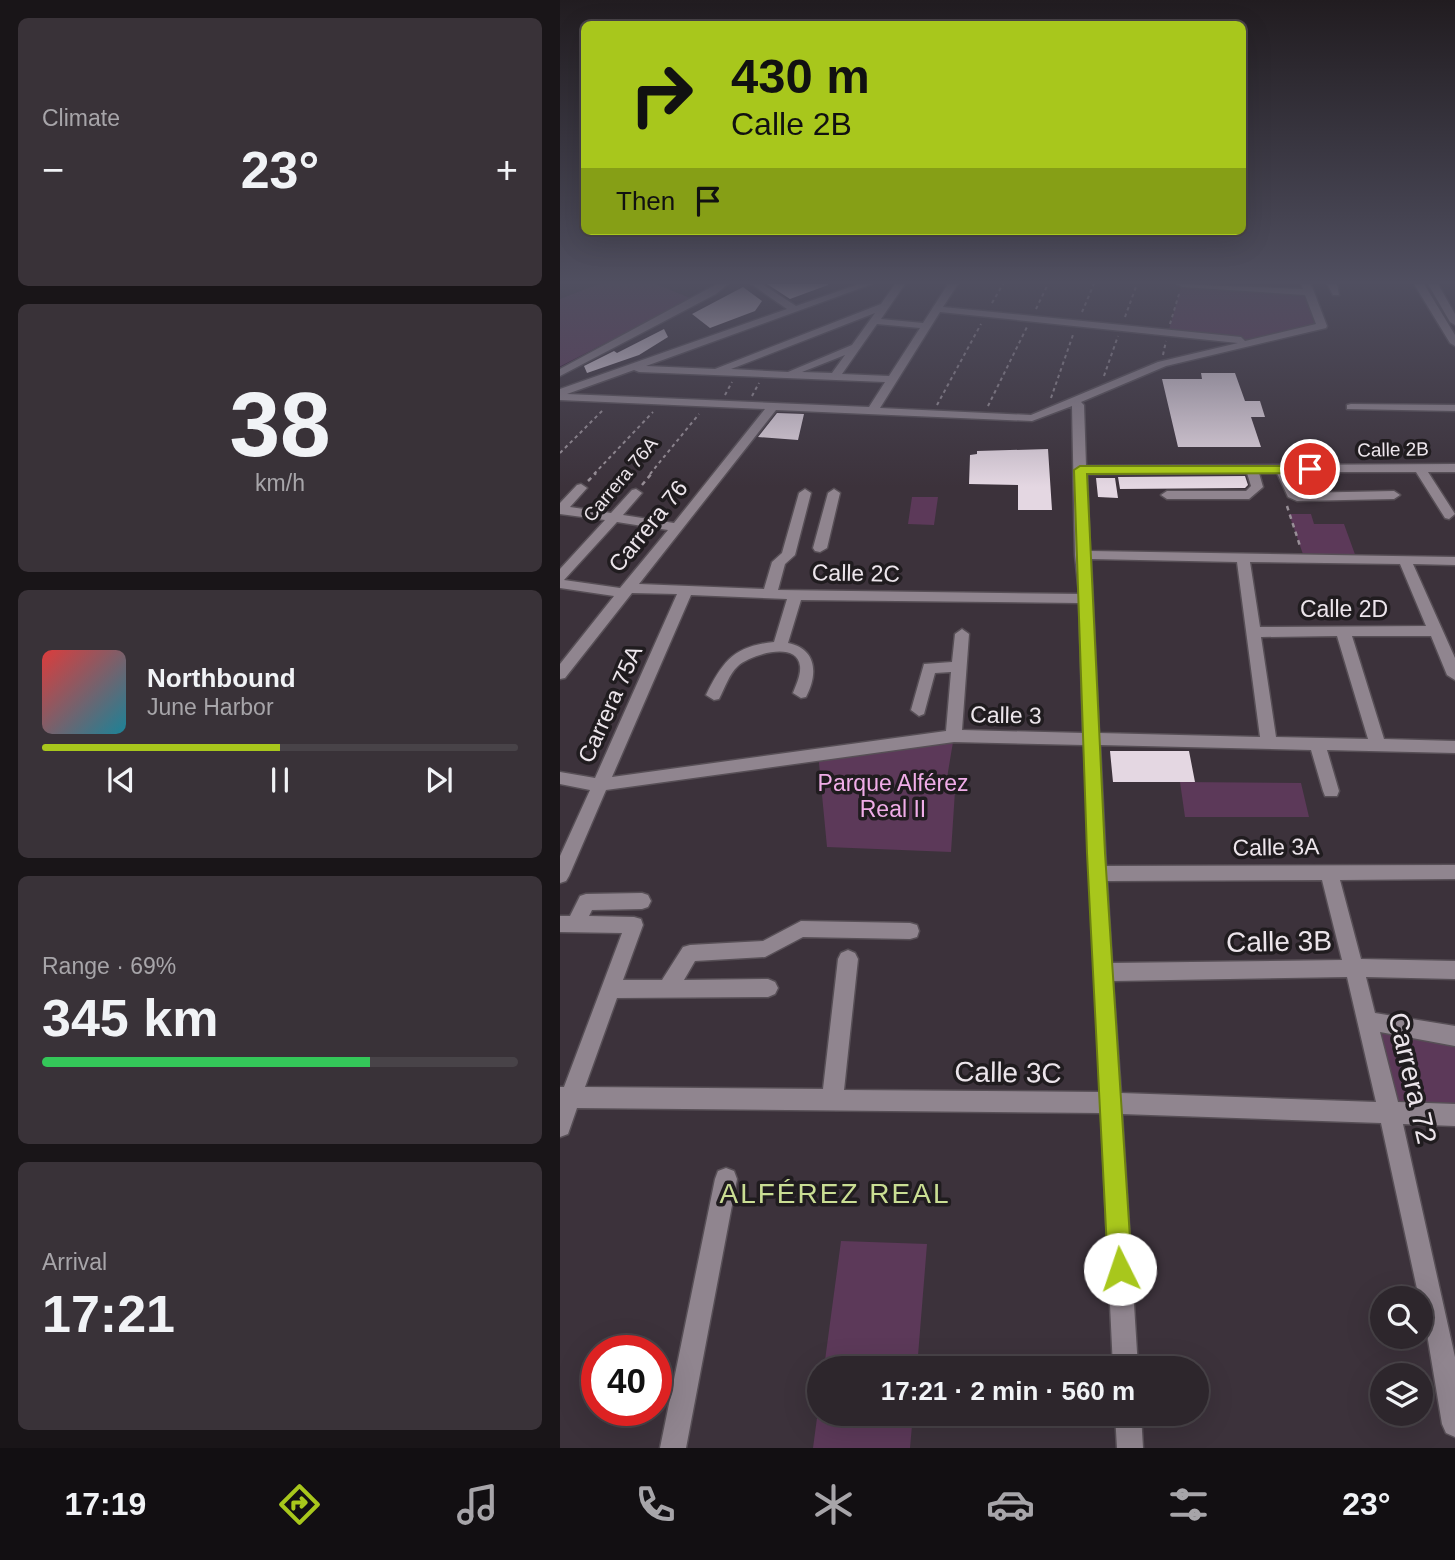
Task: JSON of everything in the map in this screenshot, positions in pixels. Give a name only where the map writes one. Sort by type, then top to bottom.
[{"type":"street","points":[[560,373],[600,352]]},
{"type":"street","points":[[560,387],[664,352]]},
{"type":"street","points":[[560,395],[679,352]]},
{"type":"street","points":[[714,372],[768,352]]},
{"type":"street","points":[[786,375],[845,352]]},
{"type":"street","points":[[834,378],[853,352]]},
{"type":"street","points":[[872,411],[910,352]]},
{"type":"street","points":[[560,395],[613,400],[1032,418],[1162,364],[1211,352]]},
{"type":"street","points":[[630,369],[892,379]]},
{"type":"street","points":[[1071,400],[1078,405],[1097,874],[1125,1356]]},
{"type":"street","name":"Carrera 76","points":[[560,674],[624,590],[773,407]]},
{"type":"street","points":[[1351,407],[1455,408]]},
{"type":"street","points":[[1420,468],[1448,516]]},
{"type":"street","name":"Calle 2B","points":[[1080,470],[1455,468]]},
{"type":"street","points":[[1167,495],[1249,495],[1257,487],[1252,470]]},
{"type":"street","points":[[1282,470],[1292,494],[1297,497],[1394,495]]},
{"type":"street","points":[[560,510],[581,488]]},
{"type":"street","name":"Carrera 76A","points":[[560,577],[636,493]]},
{"type":"street","points":[[770,593],[779,562],[788,555],[805,493]]},
{"type":"street","points":[[793,540],[817,543],[834,493]]},
{"type":"street","points":[[560,510],[675,527]]},
{"type":"street","points":[[1082,555],[1455,561]]},
{"type":"street","points":[[1242,559],[1269,743]]},
{"type":"street","points":[[1405,561],[1455,675]]},
{"type":"street","name":"Calle 2C","points":[[560,584],[624,590],[1084,599]]},
{"type":"street","name":"Carrera 75A","points":[[560,876],[686,590]]},
{"type":"street","points":[[780,647],[795,594]]},
{"type":"street","name":"Calle 2D","points":[[1254,632],[1436,631]]},
{"type":"street","points":[[1343,632],[1378,746]]},
{"type":"street","points":[[954,736],[962,635]]},
{"type":"street","points":[[714,695],[733,662],[758,648],[780,647],[804,657],[807,662],[802,693]]},
{"type":"street","points":[[919,710],[929,668],[959,667]]},
{"type":"street","name":"Calle 3","points":[[560,778],[598,785],[954,736],[1455,747]]},
{"type":"street","points":[[1317,744],[1331,791]]},
{"type":"street","name":"Carrera 72","points":[[1329,871],[1389,1111],[1440,1340],[1455,1424]]},
{"type":"street","name":"Calle 3A","points":[[1097,874],[1455,872]]},
{"type":"street","points":[[568,924],[586,902],[642,901]]},
{"type":"street","points":[[560,1126],[565,1097],[634,925],[568,924]]},
{"type":"street","points":[[668,987],[690,953],[765,949],[801,929],[910,932]]},
{"type":"street","points":[[832,1100],[848,960]]},
{"type":"street","name":"Calle 3B","points":[[1103,972],[1354,968],[1455,970]]},
{"type":"street","points":[[610,989],[768,988]]},
{"type":"street","points":[[1368,1021],[1455,1036]]},
{"type":"street","name":"Calle 3C","points":[[565,1097],[1109,1103],[1455,1115]]},
{"type":"street","points":[[673,1448],[726,1179]]},
{"type":"street","points":[[1129,1426],[1130,1448]]},
{"type":"path","points":[[932,414],[966,352]]},
{"type":"path","points":[[984,416],[1015,352]]},
{"type":"path","points":[[1046,411],[1067,352]]},
{"type":"path","points":[[1162,364],[1164,352]]},
{"type":"path","name":"Carrera 76A","points":[[636,493],[714,404],[737,373]]},
{"type":"path","points":[[748,405],[764,374]]},
{"type":"path","points":[[560,453],[613,400]]},
{"type":"path","points":[[581,488],[662,402]]},
{"type":"path","points":[[1286,504],[1305,560]]},
{"type":"green space","points":[[560,352],[591,352],[560,368]]},
{"type":"green space","points":[[912,497],[938,497],[934,525],[908,524]]},
{"type":"green space","points":[[1289,514],[1311,514],[1314,524],[1344,524],[1357,560],[1305,560]]},
{"type":"green space","name":"Parque Alférez Real II","points":[[954,736],[945,790],[955,791],[951,852],[827,847],[818,753]]},
{"type":"green space","points":[[1180,782],[1301,783],[1309,817],[1185,817]]},
{"type":"green space","points":[[1368,1021],[1455,1036],[1455,1115],[1389,1111]]},
{"type":"green space","points":[[841,1241],[927,1244],[918,1356],[826,1356]]},
{"type":"green space","points":[[816,1426],[912,1426],[910,1448],[813,1448]]},
{"type":"building","points":[[613,352],[645,352],[587,373],[584,366]]},
{"type":"building","points":[[1201,373],[1235,373],[1245,401],[1260,401],[1265,417],[1251,417],[1261,447],[1178,447],[1162,379],[1202,379]]},
{"type":"building","points":[[777,413],[804,414],[798,440],[758,437]]},
{"type":"building","points":[[1048,449],[1052,510],[1018,510],[1018,485],[969,484],[970,455],[977,454],[977,451]]},
{"type":"building","points":[[1245,476],[1248,485],[1245,488],[1120,489],[1118,477]]},
{"type":"building","points":[[1096,478],[1115,478],[1118,498],[1098,497]]},
{"type":"building","points":[[1110,751],[1189,751],[1195,782],[1113,782]]},
{"type":"waterway","points":[[560,368],[592,352]]},
{"type":"district","name":"ALFÉREZ REAL","points":[[835,1193]]},
{"type":"route","points":[[1120,1269],[1096,853],[1080,470],[1310,469]]}]
